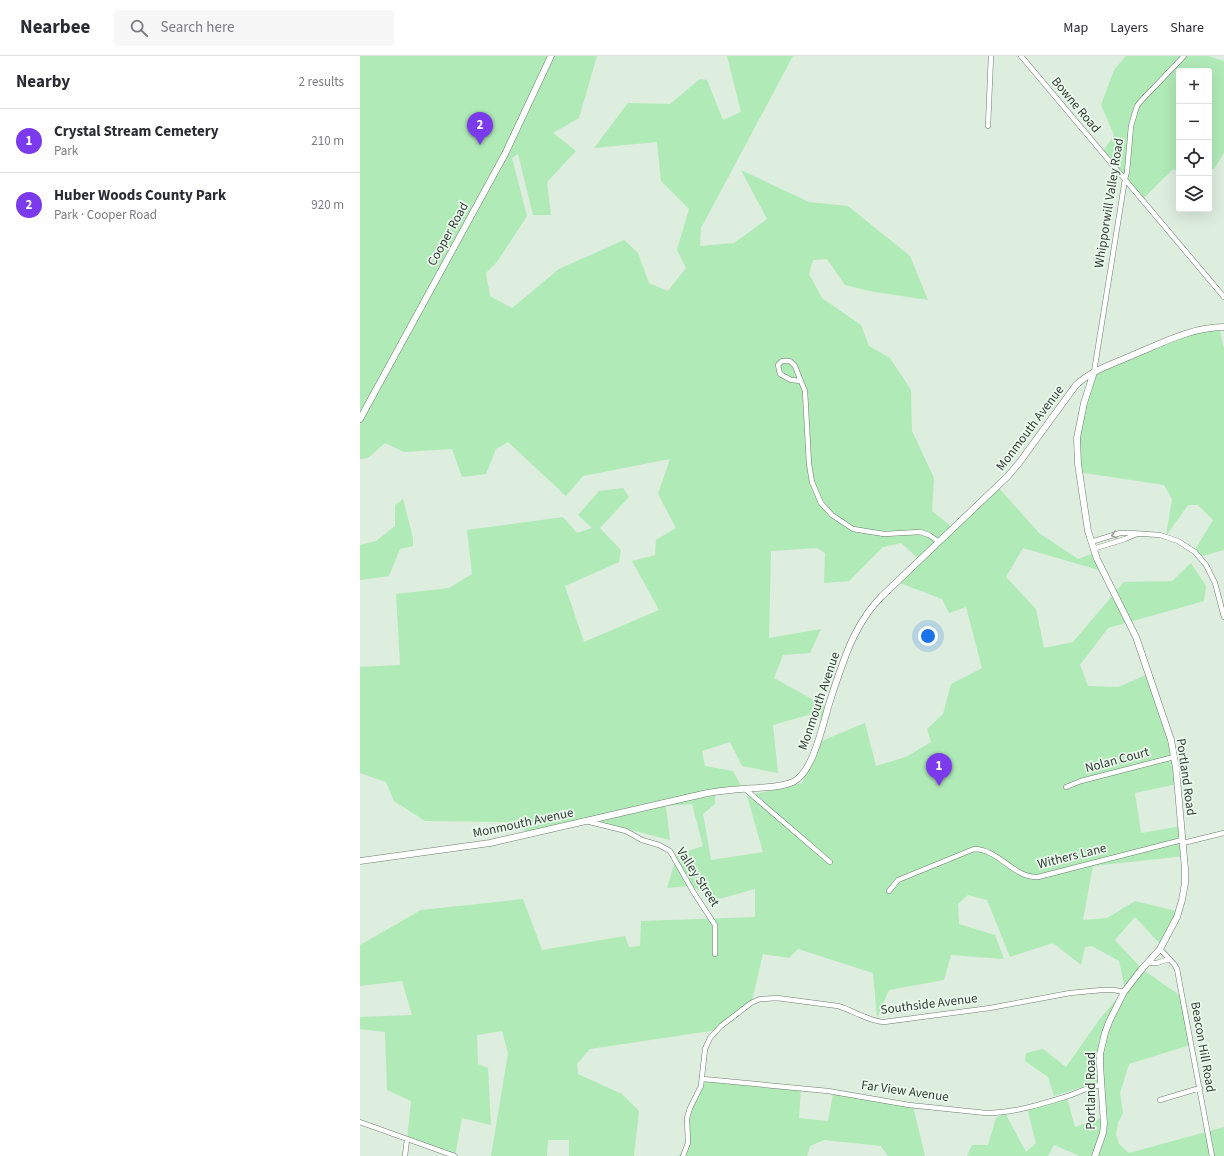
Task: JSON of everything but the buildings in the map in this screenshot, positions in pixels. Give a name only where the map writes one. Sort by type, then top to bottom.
[{"type":"street","name":"Cooper Road","points":[[360,420],[505,154],[551,56]]},
{"type":"street","points":[[988,126],[991,56]]},
{"type":"street","name":"Bowne Road","points":[[1021,56],[1224,297]]},
{"type":"street","name":"Whipporwill Valley Road","points":[[1094,372],[1127,172],[1132,126],[1137,106],[1184,56]]},
{"type":"street","name":"Monmouth Avenue","points":[[360,861],[490,843],[710,793],[785,785],[792,782],[801,776],[816,749],[830,700],[846,654],[866,615],[882,596],[1008,476],[1073,389],[1084,378],[1094,372],[1187,333],[1224,327]]},
{"type":"street","points":[[801,381],[791,380],[780,374],[778,365],[782,361],[790,361],[795,366],[801,381],[805,391],[808,464],[812,482],[821,503],[832,515],[853,529],[884,534],[920,532],[929,535],[939,542]]},
{"type":"street","name":"Portland Road","points":[[1094,372],[1084,403],[1077,438],[1078,464],[1086,520],[1093,549],[1100,566],[1136,637],[1171,740],[1185,869],[1182,900],[1177,917],[1160,949],[1128,985],[1109,1022],[1102,1040],[1100,1054],[1100,1085],[1104,1124],[1103,1134],[1095,1156]]},
{"type":"street","points":[[1091,542],[1120,534],[1130,533],[1168,537],[1183,544],[1195,552],[1206,565],[1213,578],[1224,617]]},
{"type":"street","points":[[1093,549],[1137,534]]},
{"type":"street","name":"Nolan Court","points":[[1066,787],[1081,781],[1174,757]]},
{"type":"street","points":[[745,789],[830,862]]},
{"type":"street","name":"Valley Street","points":[[586,821],[626,831],[642,840],[659,845],[670,851],[694,893],[715,925],[715,954]]},
{"type":"street","name":"Withers Lane","points":[[889,891],[898,880],[974,849],[987,851],[1016,870],[1031,877],[1038,877],[1182,841],[1224,833]]},
{"type":"street","name":"Beacon Hill Road","points":[[1160,949],[1176,967],[1212,1156]]},
{"type":"street","points":[[1148,963],[1157,963],[1169,959]]},
{"type":"street","name":"Southside Avenue","points":[[683,1156],[688,1143],[687,1118],[690,1108],[701,1086],[703,1059],[707,1042],[721,1026],[741,1009],[756,1000],[777,998],[838,1006],[848,1009],[867,1019],[884,1022],[990,1008],[1070,992],[1114,990],[1124,992]]},
{"type":"street","name":"Far View Avenue","points":[[702,1079],[828,1091],[909,1105],[986,1113],[998,1113],[1013,1110],[1068,1096],[1100,1085]]},
{"type":"street","points":[[1160,1100],[1200,1088]]},
{"type":"street","points":[[360,1122],[455,1156]]},
{"type":"street","points":[[405,1156],[407,1139]]},
{"type":"green space","points":[[360,56],[597,56],[579,118],[553,133],[576,151],[547,182],[551,215],[533,215],[518,154],[512,158],[527,216],[497,262],[486,273],[490,296],[512,308],[559,269],[624,240],[638,253],[649,283],[668,291],[686,268],[677,250],[689,209],[661,181],[657,142],[594,148],[628,103],[670,104],[700,79],[707,80],[723,120],[741,112],[727,56],[793,56],[701,228],[700,246],[734,243],[767,219],[741,170],[809,202],[848,206],[910,256],[928,300],[869,291],[845,285],[827,259],[813,260],[809,274],[822,298],[861,325],[869,346],[890,358],[911,390],[912,431],[934,478],[932,511],[953,528],[998,487],[1039,533],[1078,559],[1094,553],[1102,571],[1023,548],[1006,577],[1036,609],[1044,648],[1073,642],[1124,582],[1172,581],[1191,563],[1206,586],[1204,601],[1108,628],[1080,665],[1088,686],[1118,687],[1148,674],[1174,751],[1177,784],[1135,793],[1141,833],[1182,826],[1185,856],[1093,866],[1083,920],[1107,918],[1135,901],[1180,912],[1162,946],[1135,917],[1115,940],[1142,969],[1182,997],[1190,1045],[1129,1064],[1120,1093],[1123,1113],[1118,1123],[1116,1134],[1119,1144],[1129,1153],[1224,1127],[1224,1156],[1080,1156],[1054,1145],[1048,1156],[967,1156],[972,1145],[988,1145],[996,1118],[1005,1113],[1026,1152],[1036,1143],[1027,1108],[1067,1098],[1075,1127],[1104,1117],[1101,1081],[1054,1096],[1048,1077],[1025,1061],[1026,1053],[1043,1049],[1066,1067],[1099,1020],[1125,989],[1119,961],[1092,946],[1085,947],[1081,965],[1053,943],[1010,957],[987,900],[968,895],[958,904],[959,924],[995,935],[1004,959],[951,955],[944,980],[889,990],[877,1018],[873,973],[798,949],[789,958],[763,954],[752,1001],[717,1030],[590,1049],[577,1064],[578,1074],[622,1094],[639,1111],[634,1156],[569,1156],[569,1140],[548,1140],[547,1156],[491,1156],[508,1053],[502,1031],[477,1035],[478,1064],[488,1068],[491,1125],[462,1118],[455,1156],[407,1140],[411,1101],[387,1090],[385,1032],[360,1029],[360,1017],[412,1015],[402,981],[360,986],[360,945],[421,910],[523,899],[542,950],[625,936],[629,947],[640,946],[641,921],[755,917],[755,889],[719,899],[689,886],[667,888],[677,855],[703,846],[692,804],[666,806],[670,840],[592,820],[533,834],[507,822],[425,821],[394,801],[386,782],[360,773],[360,667],[400,665],[396,594],[449,588],[472,574],[467,530],[563,517],[577,533],[592,528],[578,515],[599,491],[623,488],[629,497],[600,528],[621,550],[619,562],[565,586],[584,642],[659,610],[632,561],[655,555],[656,540],[676,528],[658,494],[670,459],[583,476],[566,496],[508,442],[496,449],[486,474],[462,477],[452,449],[404,452],[385,443],[368,458],[360,459]],"holes":[[[901,543],[920,560],[897,582],[942,599],[949,613],[966,607],[982,668],[951,684],[943,714],[927,729],[931,742],[906,757],[876,766],[865,723],[817,743],[802,783],[747,796],[763,852],[711,860],[703,814],[715,804],[715,793],[743,789],[733,771],[705,766],[702,751],[730,742],[742,766],[778,773],[773,725],[808,715],[825,719],[828,708],[774,678],[783,655],[810,653],[821,629],[769,638],[771,551],[817,548],[825,553],[824,583],[849,581],[883,547]]]},
{"type":"green space","points":[[1126,56],[1208,56],[1224,61],[1224,153],[1214,169],[1212,169],[1212,68],[1176,68],[1176,170],[1172,170],[1142,200],[1102,153],[1114,135],[1101,105],[1114,70]]},
{"type":"green space","points":[[1219,327],[1224,349],[1224,550],[1199,557],[1196,548],[1213,520],[1198,505],[1188,505],[1166,536],[1172,499],[1164,485],[1078,472],[1076,433],[1094,373],[1182,335]]},
{"type":"green space","points":[[403,499],[413,538],[413,546],[400,549],[389,576],[360,580],[360,545],[376,541],[395,526],[395,505]]},
{"type":"green space","points":[[701,1081],[801,1089],[799,1118],[828,1121],[833,1094],[913,1106],[925,1156],[888,1156],[881,1146],[824,1140],[810,1146],[807,1156],[677,1156],[686,1152],[687,1112]]},
{"type":"place","name":"Huber Woods County Park","points":[[480,145]]},
{"type":"place","name":"Crystal Stream Cemetery","points":[[939,786]]}]
